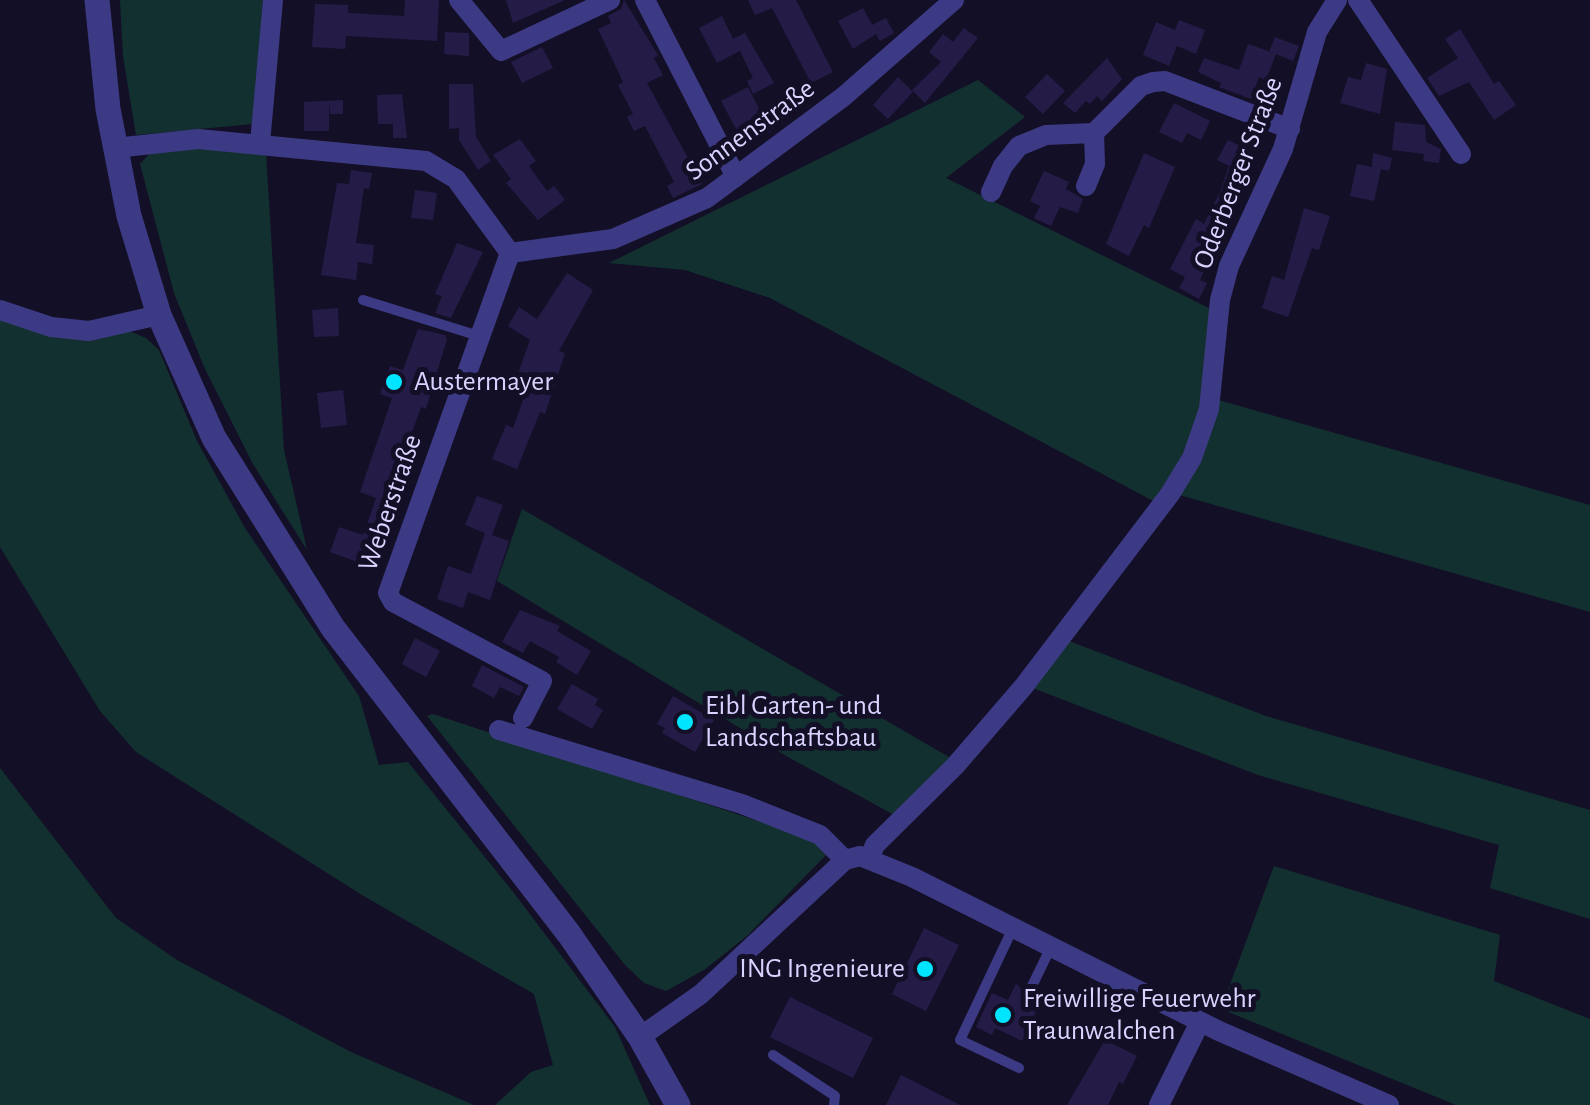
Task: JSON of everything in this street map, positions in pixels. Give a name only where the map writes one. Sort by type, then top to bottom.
[{"type":"street","points":[[97,0],[115,148],[129,216],[159,314],[214,438],[310,596],[398,716],[569,934],[640,1038],[678,1105]]},
{"type":"street","points":[[260,142],[273,0]]},
{"type":"street","points":[[459,0],[501,51],[610,0]]},
{"type":"street","points":[[645,0],[736,177]]},
{"type":"street","name":"Sonnenstraße","points":[[510,254],[613,239],[692,206],[842,96],[954,0]]},
{"type":"street","name":"Oderberger Straße","points":[[869,859],[875,844],[955,766],[1024,686],[1170,494],[1205,425],[1218,314],[1242,232],[1290,128],[1317,32],[1337,0]]},
{"type":"street","points":[[1358,0],[1461,154]]},
{"type":"street","points":[[991,192],[1011,154],[1030,139],[1094,132],[1140,86],[1165,82],[1290,128]]},
{"type":"street","points":[[1086,186],[1095,164],[1094,132]]},
{"type":"street","points":[[115,148],[198,139],[260,142],[438,165],[456,179],[510,254]]},
{"type":"street","name":"Weberstraße","points":[[510,254],[388,593],[394,602],[542,681],[523,718]]},
{"type":"street","points":[[0,310],[50,327],[89,331],[159,314]]},
{"type":"street","points":[[499,730],[752,807],[820,834],[845,860]]},
{"type":"street","points":[[640,1038],[701,994],[845,860],[869,859],[1366,1101],[1389,1105]]},
{"type":"street","points":[[1159,1105],[1200,1022]]},
{"type":"lane","points":[[362,300],[479,336]]},
{"type":"lane","points":[[1013,928],[960,1040],[1019,1068]]},
{"type":"lane","points":[[1032,986],[1052,947]]},
{"type":"lane","points":[[773,1055],[835,1096],[834,1105]]},
{"type":"green space","points":[[120,0],[263,0],[253,124],[136,135],[123,56]]},
{"type":"green space","points":[[978,80],[1025,117],[946,178],[1215,311],[1211,398],[1590,505],[1590,612],[1169,492],[1159,504],[770,298],[685,270],[609,263]]},
{"type":"green space","points":[[206,147],[266,152],[284,450],[307,550],[253,464],[205,369],[174,293],[140,164],[151,152]]},
{"type":"green space","points":[[0,317],[127,330],[146,338],[159,350],[197,441],[245,528],[359,696],[379,765],[408,762],[514,893],[615,1027],[650,1105],[495,1105],[531,1072],[553,1065],[534,994],[362,895],[136,752],[100,711],[0,547]]},
{"type":"green space","points":[[522,509],[954,760],[898,817],[788,757],[497,581]]},
{"type":"green space","points":[[1061,638],[1266,716],[1590,810],[1590,919],[1490,888],[1499,845],[1258,775],[1025,685]]},
{"type":"green space","points":[[433,714],[767,824],[816,842],[826,855],[747,936],[704,970],[666,991],[644,983],[625,965],[427,716]]},
{"type":"green space","points":[[0,768],[116,918],[177,960],[351,1052],[474,1105],[0,1105]]},
{"type":"green space","points":[[1274,866],[1500,935],[1494,981],[1590,1019],[1590,1105],[1456,1105],[1221,1009]]},
{"type":"building","points":[[405,0],[439,0],[437,41],[346,36],[345,49],[312,47],[315,4],[348,5],[348,13],[404,16]]},
{"type":"building","points":[[506,0],[565,0],[513,23]]},
{"type":"building","points":[[624,0],[658,55],[654,58],[663,75],[647,83],[702,184],[673,198],[667,186],[674,182],[645,126],[634,131],[627,117],[633,114],[618,85],[623,82],[598,29],[611,23],[608,16],[621,9]]},
{"type":"building","points":[[748,0],[796,0],[833,72],[811,83],[772,8],[755,15]]},
{"type":"building","points":[[863,8],[872,25],[886,18],[894,33],[880,41],[876,34],[853,49],[838,21]]},
{"type":"building","points":[[722,16],[733,39],[745,33],[774,83],[753,94],[747,81],[753,78],[740,51],[717,63],[699,28]]},
{"type":"building","points":[[1179,20],[1205,30],[1196,54],[1177,46],[1169,66],[1143,55],[1156,22],[1175,30]]},
{"type":"building","points":[[964,28],[978,38],[925,103],[912,90],[941,62],[929,52],[943,34],[953,42]]},
{"type":"building","points":[[1460,29],[1494,84],[1499,81],[1516,105],[1494,120],[1469,82],[1439,96],[1427,78],[1458,58],[1445,39]]},
{"type":"building","points":[[445,32],[469,33],[469,56],[444,54]]},
{"type":"building","points":[[1275,37],[1299,46],[1293,61],[1276,54],[1266,80],[1259,77],[1251,99],[1219,87],[1221,83],[1198,72],[1204,58],[1239,70],[1248,44],[1269,51]]},
{"type":"building","points":[[542,47],[553,68],[522,83],[511,62]]},
{"type":"building","points":[[1107,58],[1122,79],[1102,101],[1097,96],[1075,113],[1063,103]]},
{"type":"building","points":[[1366,63],[1387,69],[1380,114],[1340,103],[1348,77],[1361,80]]},
{"type":"building","points":[[1047,74],[1065,91],[1043,114],[1025,97]]},
{"type":"building","points":[[898,77],[913,92],[888,119],[873,105]]},
{"type":"building","points":[[449,84],[473,84],[476,137],[491,161],[478,170],[459,140],[459,128],[449,129]]},
{"type":"building","points":[[748,87],[771,132],[759,138],[752,123],[737,131],[721,101]]},
{"type":"building","points":[[402,94],[407,138],[393,138],[393,124],[378,124],[377,95]]},
{"type":"building","points":[[343,100],[343,114],[330,114],[329,102],[329,131],[304,131],[304,102]]},
{"type":"building","points":[[1174,103],[1210,121],[1201,140],[1187,133],[1182,143],[1159,132]]},
{"type":"building","points":[[1395,122],[1425,125],[1426,142],[1441,149],[1439,163],[1423,161],[1424,154],[1392,150]]},
{"type":"building","points":[[520,139],[536,161],[529,166],[547,191],[554,186],[565,200],[538,220],[506,183],[511,179],[493,155]]},
{"type":"building","points":[[1228,140],[1250,151],[1241,168],[1248,172],[1200,280],[1207,283],[1199,299],[1179,288],[1185,277],[1170,269],[1196,219],[1204,224],[1220,192],[1229,166],[1217,160]]},
{"type":"building","points":[[1144,153],[1175,167],[1149,228],[1144,225],[1129,256],[1106,244]]},
{"type":"building","points":[[1373,153],[1392,158],[1389,171],[1381,169],[1374,201],[1350,196],[1357,164],[1372,167]]},
{"type":"building","points":[[351,170],[372,173],[369,189],[364,188],[356,243],[374,245],[372,264],[358,262],[356,280],[321,275],[337,183],[349,184]]},
{"type":"building","points":[[1044,171],[1069,182],[1066,189],[1083,199],[1078,213],[1060,207],[1051,226],[1034,218],[1040,206],[1030,201]]},
{"type":"building","points":[[415,190],[437,193],[433,220],[411,218]]},
{"type":"building","points":[[1304,208],[1330,216],[1319,250],[1312,248],[1288,317],[1262,308],[1272,276],[1284,280]]},
{"type":"building","points":[[457,243],[483,252],[451,318],[435,313],[442,296],[435,294]]},
{"type":"building","points":[[567,273],[593,290],[559,351],[565,353],[545,414],[540,412],[517,469],[492,459],[506,425],[513,428],[528,386],[515,382],[530,340],[508,326],[519,307],[537,319]]},
{"type":"building","points":[[338,308],[339,336],[314,337],[312,310]]},
{"type":"building","points":[[418,329],[445,335],[447,339],[426,409],[421,407],[387,502],[360,492],[392,398],[380,394],[390,366],[403,370]]},
{"type":"building","points":[[343,390],[347,425],[321,428],[317,393]]},
{"type":"building","points":[[477,496],[503,505],[492,535],[509,541],[490,600],[468,592],[463,608],[437,599],[448,566],[471,574],[485,533],[465,525]]},
{"type":"building","points":[[376,498],[394,505],[381,542],[372,539],[363,564],[330,552],[339,527],[363,535]]},
{"type":"building","points":[[520,610],[560,626],[557,631],[591,651],[577,675],[556,662],[559,657],[530,641],[523,653],[502,642]]},
{"type":"building","points":[[415,638],[440,651],[426,677],[402,664]]},
{"type":"building","points":[[482,665],[524,687],[519,696],[500,687],[494,698],[472,686]]},
{"type":"building","points":[[572,684],[598,699],[595,705],[603,710],[592,729],[557,709]]},
{"type":"building","name":"Eibl Garten- und Landschaftsbau","points":[[673,696],[714,720],[695,752],[662,733],[665,728],[657,724]]},
{"type":"building","name":"ING Ingenieure","points":[[924,928],[959,945],[926,1011],[892,994]]},
{"type":"building","points":[[1016,984],[1027,993],[1043,997],[1022,1041],[995,1028],[992,1035],[976,1027],[992,993],[1008,1000]]},
{"type":"building","points":[[790,997],[873,1038],[853,1078],[770,1037]]},
{"type":"building","points":[[1105,1040],[1137,1056],[1123,1084],[1119,1082],[1108,1105],[1067,1105]]},
{"type":"building","points":[[901,1075],[960,1105],[886,1105]]},
{"type":"place","name":"Austermayer","points":[[394,382]]},
{"type":"place","name":"Eibl Garten- und Landschaftsbau","points":[[685,722]]},
{"type":"place","name":"ING Ingenieure","points":[[925,969]]},
{"type":"place","name":"Freiwillige Feuerwehr Traunwalchen","points":[[1003,1015]]}]
